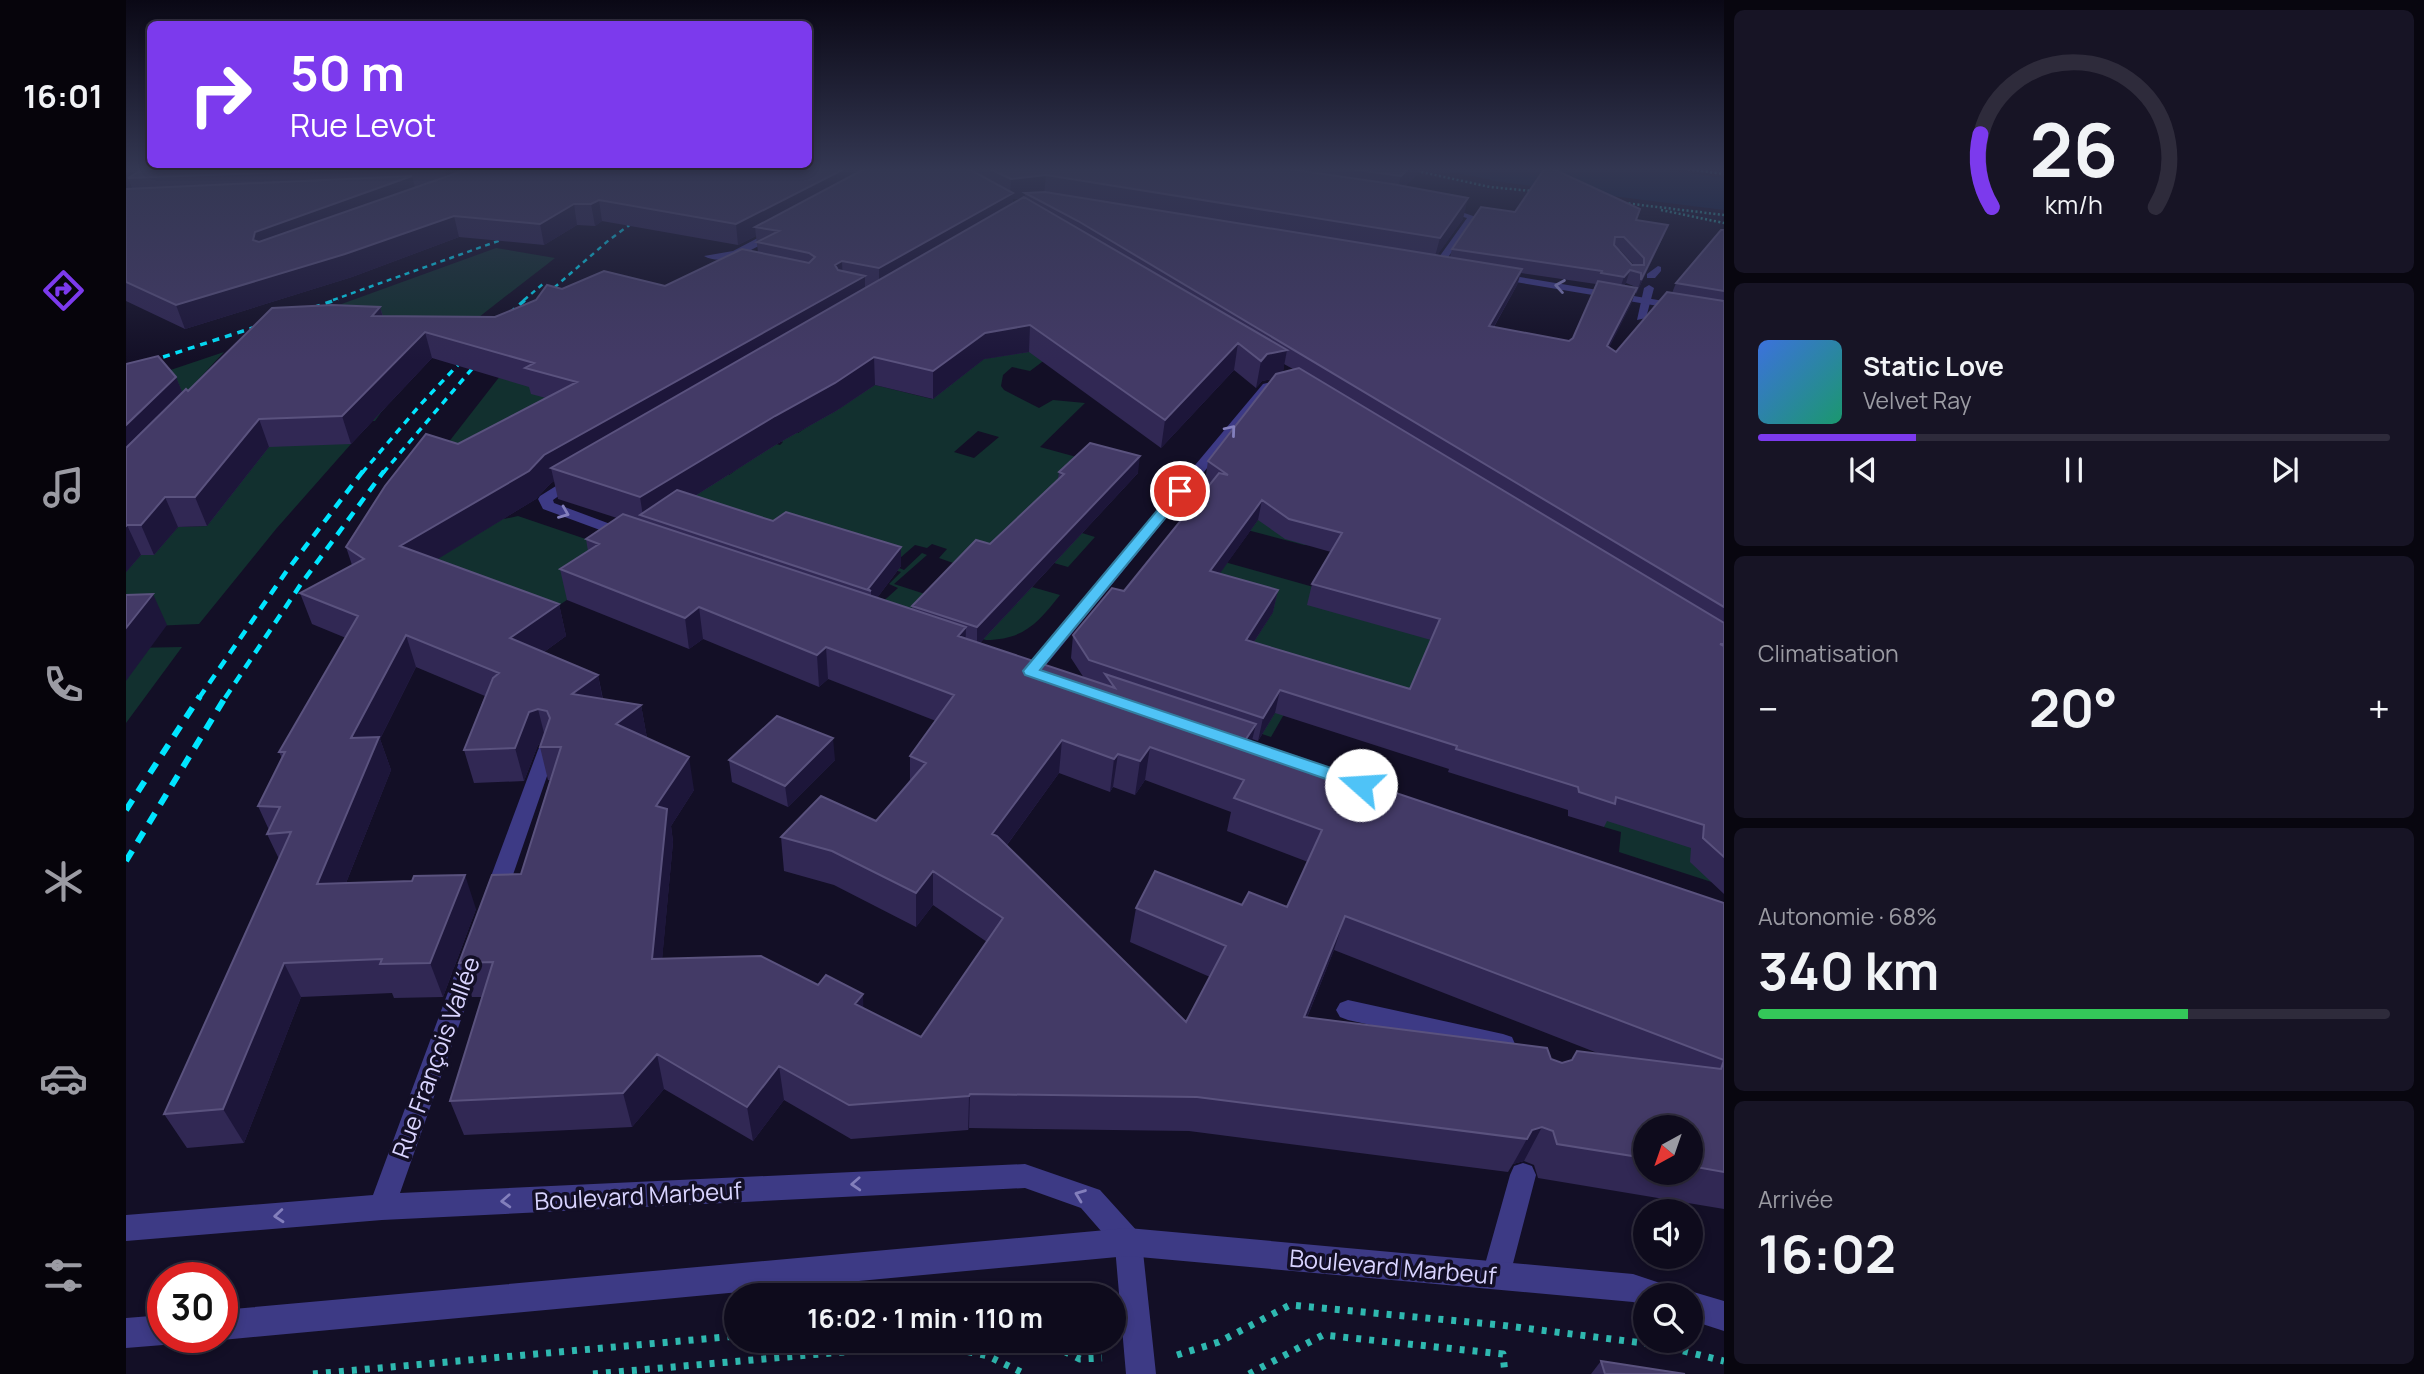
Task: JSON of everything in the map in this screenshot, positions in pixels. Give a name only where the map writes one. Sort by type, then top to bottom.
[{"type":"street","points":[[709,256],[735,254],[775,232]]},
{"type":"street","points":[[1437,267],[1462,232]]},
{"type":"street","points":[[1423,265],[1450,269]]},
{"type":"street","points":[[1488,275],[1626,293],[1646,301],[1724,314]]},
{"type":"street","points":[[1641,318],[1649,288]]},
{"type":"street","points":[[1053,679],[1024,669],[1267,387],[1289,381]]},
{"type":"street","points":[[592,467],[549,493],[545,499],[548,506],[637,538]]},
{"type":"street","name":"Rue François Vallée","points":[[382,1207],[547,750]]},
{"type":"street","points":[[1348,1010],[1522,1048]]},
{"type":"street","name":"Boulevard Marbeuf","points":[[126,1228],[382,1207],[1025,1175],[1090,1199],[1128,1242]]},
{"type":"street","points":[[1496,1275],[1523,1175]]},
{"type":"street","points":[[1128,1242],[1151,1365]]},
{"type":"street","name":"Boulevard Marbeuf","points":[[238,1324],[1128,1242],[1633,1288]]},
{"type":"street","points":[[1703,1309],[1724,1315]]},
{"type":"street","points":[[126,1333],[147,1331]]},
{"type":"path","points":[[1151,1365],[1219,1342],[1290,1305],[1500,1325],[1659,1345],[1724,1361]]},
{"type":"path","points":[[1249,1374],[1323,1335],[1503,1354],[1505,1374]]},
{"type":"path","points":[[313,1374],[724,1337]]},
{"type":"path","points":[[593,1374],[934,1344],[988,1356],[1025,1374]]},
{"type":"path","points":[[1068,1353],[1080,1359],[1107,1358]]},
{"type":"green space","points":[[496,248],[555,258],[436,354],[393,398],[375,421],[355,421],[334,444],[351,444],[276,529],[199,624],[152,626],[130,648],[182,647],[126,723],[126,572],[137,559],[126,556],[154,554],[178,527],[207,526],[303,318]]},
{"type":"green space","points":[[958,262],[1005,272],[1007,275],[974,296],[990,299],[1085,284],[1089,287],[1061,291],[1064,295],[1037,299],[1041,303],[1125,290],[1190,335],[1121,348],[1090,339],[1088,342],[1098,350],[1046,359],[1030,371],[1012,367],[1003,375],[1001,386],[1004,390],[1039,408],[1053,400],[1085,403],[1040,447],[1102,464],[1079,488],[1063,484],[1058,489],[1066,492],[981,570],[984,572],[955,602],[1003,618],[1032,587],[1060,595],[1037,622],[1010,637],[986,640],[878,606],[898,588],[889,584],[901,572],[833,551],[837,546],[795,533],[783,542],[710,519],[681,540],[628,522],[642,513],[648,515],[674,497],[649,488],[681,467],[642,455],[683,430],[715,440],[730,431],[780,445],[783,442],[777,439],[789,431],[798,433],[821,418],[778,407],[749,426],[722,419],[712,425],[698,421],[747,391],[770,398],[778,393],[758,384],[781,371],[796,375],[807,367],[832,374],[795,398],[839,409],[868,389],[845,383],[851,379],[932,399],[984,359],[1045,349],[910,318],[934,304],[928,301],[946,290],[955,292],[987,274],[952,266]],"holes":[[[978,431],[999,437],[974,458],[954,452]],[[735,435],[770,446],[729,475],[689,465]],[[932,544],[947,549],[939,558],[956,564],[925,594],[894,584],[927,555],[922,553],[904,570],[892,565],[915,545],[927,548]]]},
{"type":"green space","points":[[535,331],[623,391],[504,519],[518,516],[618,550],[605,574],[533,623],[478,647],[436,675],[370,647],[434,461]]},
{"type":"green space","points":[[224,352],[185,394],[126,385]]},
{"type":"green space","points":[[1240,515],[1413,517],[1724,886],[1619,852],[1621,832],[1604,827],[1609,775],[1401,714],[1303,681],[1271,737],[1262,734],[1248,651],[1273,612],[1206,593],[1221,561],[1317,588],[1344,547],[1304,545],[1232,526]]},
{"type":"green space","points":[[1082,533],[1095,537],[1068,567],[1054,563]]},
{"type":"building","points":[[126,232],[255,232],[253,240],[259,242],[287,232],[408,232],[176,305],[126,282]]},
{"type":"building","points":[[777,232],[943,232],[879,268],[842,261],[835,265],[838,270],[865,276],[544,455],[529,471],[400,546],[559,604],[510,638],[598,675],[572,694],[641,705],[616,724],[689,757],[656,806],[667,809],[652,959],[761,956],[818,985],[826,975],[863,994],[855,1004],[921,1037],[1003,918],[933,871],[916,893],[832,851],[781,837],[821,796],[876,821],[926,763],[910,756],[954,695],[826,647],[817,655],[699,607],[685,618],[560,569],[599,544],[586,539],[623,514],[966,627],[958,636],[1115,688],[1105,674],[1256,724],[1244,742],[1724,903],[1724,1060],[1724,1172],[1703,1168],[1703,1115],[1633,1115],[1633,1156],[1557,1144],[1553,1131],[1542,1127],[1532,1130],[1527,1139],[1197,1097],[970,1094],[849,1105],[779,1066],[747,1107],[657,1054],[623,1093],[450,1101],[493,962],[459,963],[492,875],[521,874],[561,747],[540,747],[550,718],[547,711],[538,709],[529,712],[515,748],[464,750],[493,678],[499,673],[406,635],[351,738],[379,737],[317,884],[412,881],[414,876],[465,875],[430,963],[380,964],[382,959],[284,963],[223,1109],[164,1114],[291,832],[267,834],[280,807],[258,806],[285,752],[279,752],[358,616],[300,593],[364,559],[346,547],[385,486],[426,434],[458,444],[577,382],[525,368],[534,363],[425,332],[342,416],[259,419],[195,497],[165,497],[141,525],[126,526],[126,448],[272,308],[332,305],[380,307],[372,316],[495,317],[536,300],[547,285],[562,289],[604,271],[665,286],[742,249],[809,263],[815,257],[809,253],[757,242]],"holes":[[[1062,740],[1114,759],[1118,754],[1140,761],[1150,747],[1244,780],[1234,798],[1322,830],[1287,907],[1249,892],[1242,905],[1155,871],[1136,908],[1226,946],[1186,1022],[992,834]],[[1345,916],[1724,1060],[1721,1069],[1577,1051],[1572,1060],[1562,1063],[1551,1059],[1547,1048],[1304,1017]]]},
{"type":"building","points":[[963,232],[1084,232],[1287,350],[1267,354],[1261,361],[1238,343],[1165,420],[1030,325],[985,333],[933,371],[874,357],[835,383],[640,497],[551,468]]},
{"type":"building","points":[[1097,232],[1294,232],[1522,269],[1489,326],[1569,341],[1573,338],[1598,281],[1637,288],[1607,346],[1616,352],[1667,292],[1724,301],[1724,607]]},
{"type":"building","points":[[1403,232],[1444,232],[1440,238]]},
{"type":"building","points":[[1464,232],[1665,232],[1641,280],[1641,273],[1630,270],[1624,277],[1601,273],[1602,271],[1452,249]],"holes":[[[1615,237],[1624,237],[1644,258],[1644,265],[1632,265],[1614,245]]]},
{"type":"building","points":[[1719,232],[1724,232],[1724,291],[1676,283]]},
{"type":"building","points":[[158,356],[176,377],[126,425],[126,364]]},
{"type":"building","points":[[1299,368],[1724,623],[1724,644],[1720,644],[1724,646],[1724,857],[1703,838],[1704,825],[1616,797],[1615,804],[1579,792],[1578,787],[1280,690],[1263,718],[1089,660],[1073,635],[1112,588],[1124,591],[1219,473],[1228,475],[1208,461],[1276,374]],"holes":[[[1262,500],[1289,519],[1342,533],[1312,584],[1440,619],[1410,689],[1246,640],[1278,590],[1210,571]]]},
{"type":"building","points":[[1090,443],[1140,456],[977,627],[912,606],[976,540],[990,544],[1064,474],[1059,472]]},
{"type":"building","points":[[677,490],[773,521],[786,512],[901,547],[868,589],[871,591],[640,515]]},
{"type":"building","points":[[153,594],[126,628],[126,595]]},
{"type":"building","points":[[777,716],[833,738],[785,786],[729,760]]},
{"type":"building","points":[[1601,1361],[1685,1374],[1605,1374]]},
{"type":"railway","points":[[540,300],[620,232]]},
{"type":"railway","points":[[333,300],[515,235]]},
{"type":"railway","points":[[524,300],[544,283]]},
{"type":"railway","points":[[301,312],[338,299]]},
{"type":"railway","points":[[500,322],[526,299]]},
{"type":"railway","points":[[126,369],[271,322]]},
{"type":"railway","points":[[362,473],[470,352]]},
{"type":"railway","points":[[383,473],[483,356]]},
{"type":"railway","points":[[199,698],[286,572],[363,471]]},
{"type":"railway","points":[[225,698],[301,584],[384,471]]},
{"type":"railway","points":[[126,810],[200,696]]},
{"type":"railway","points":[[126,861],[226,696]]},
{"type":"route","points":[[1180,491],[1031,671],[1361,785]]}]
